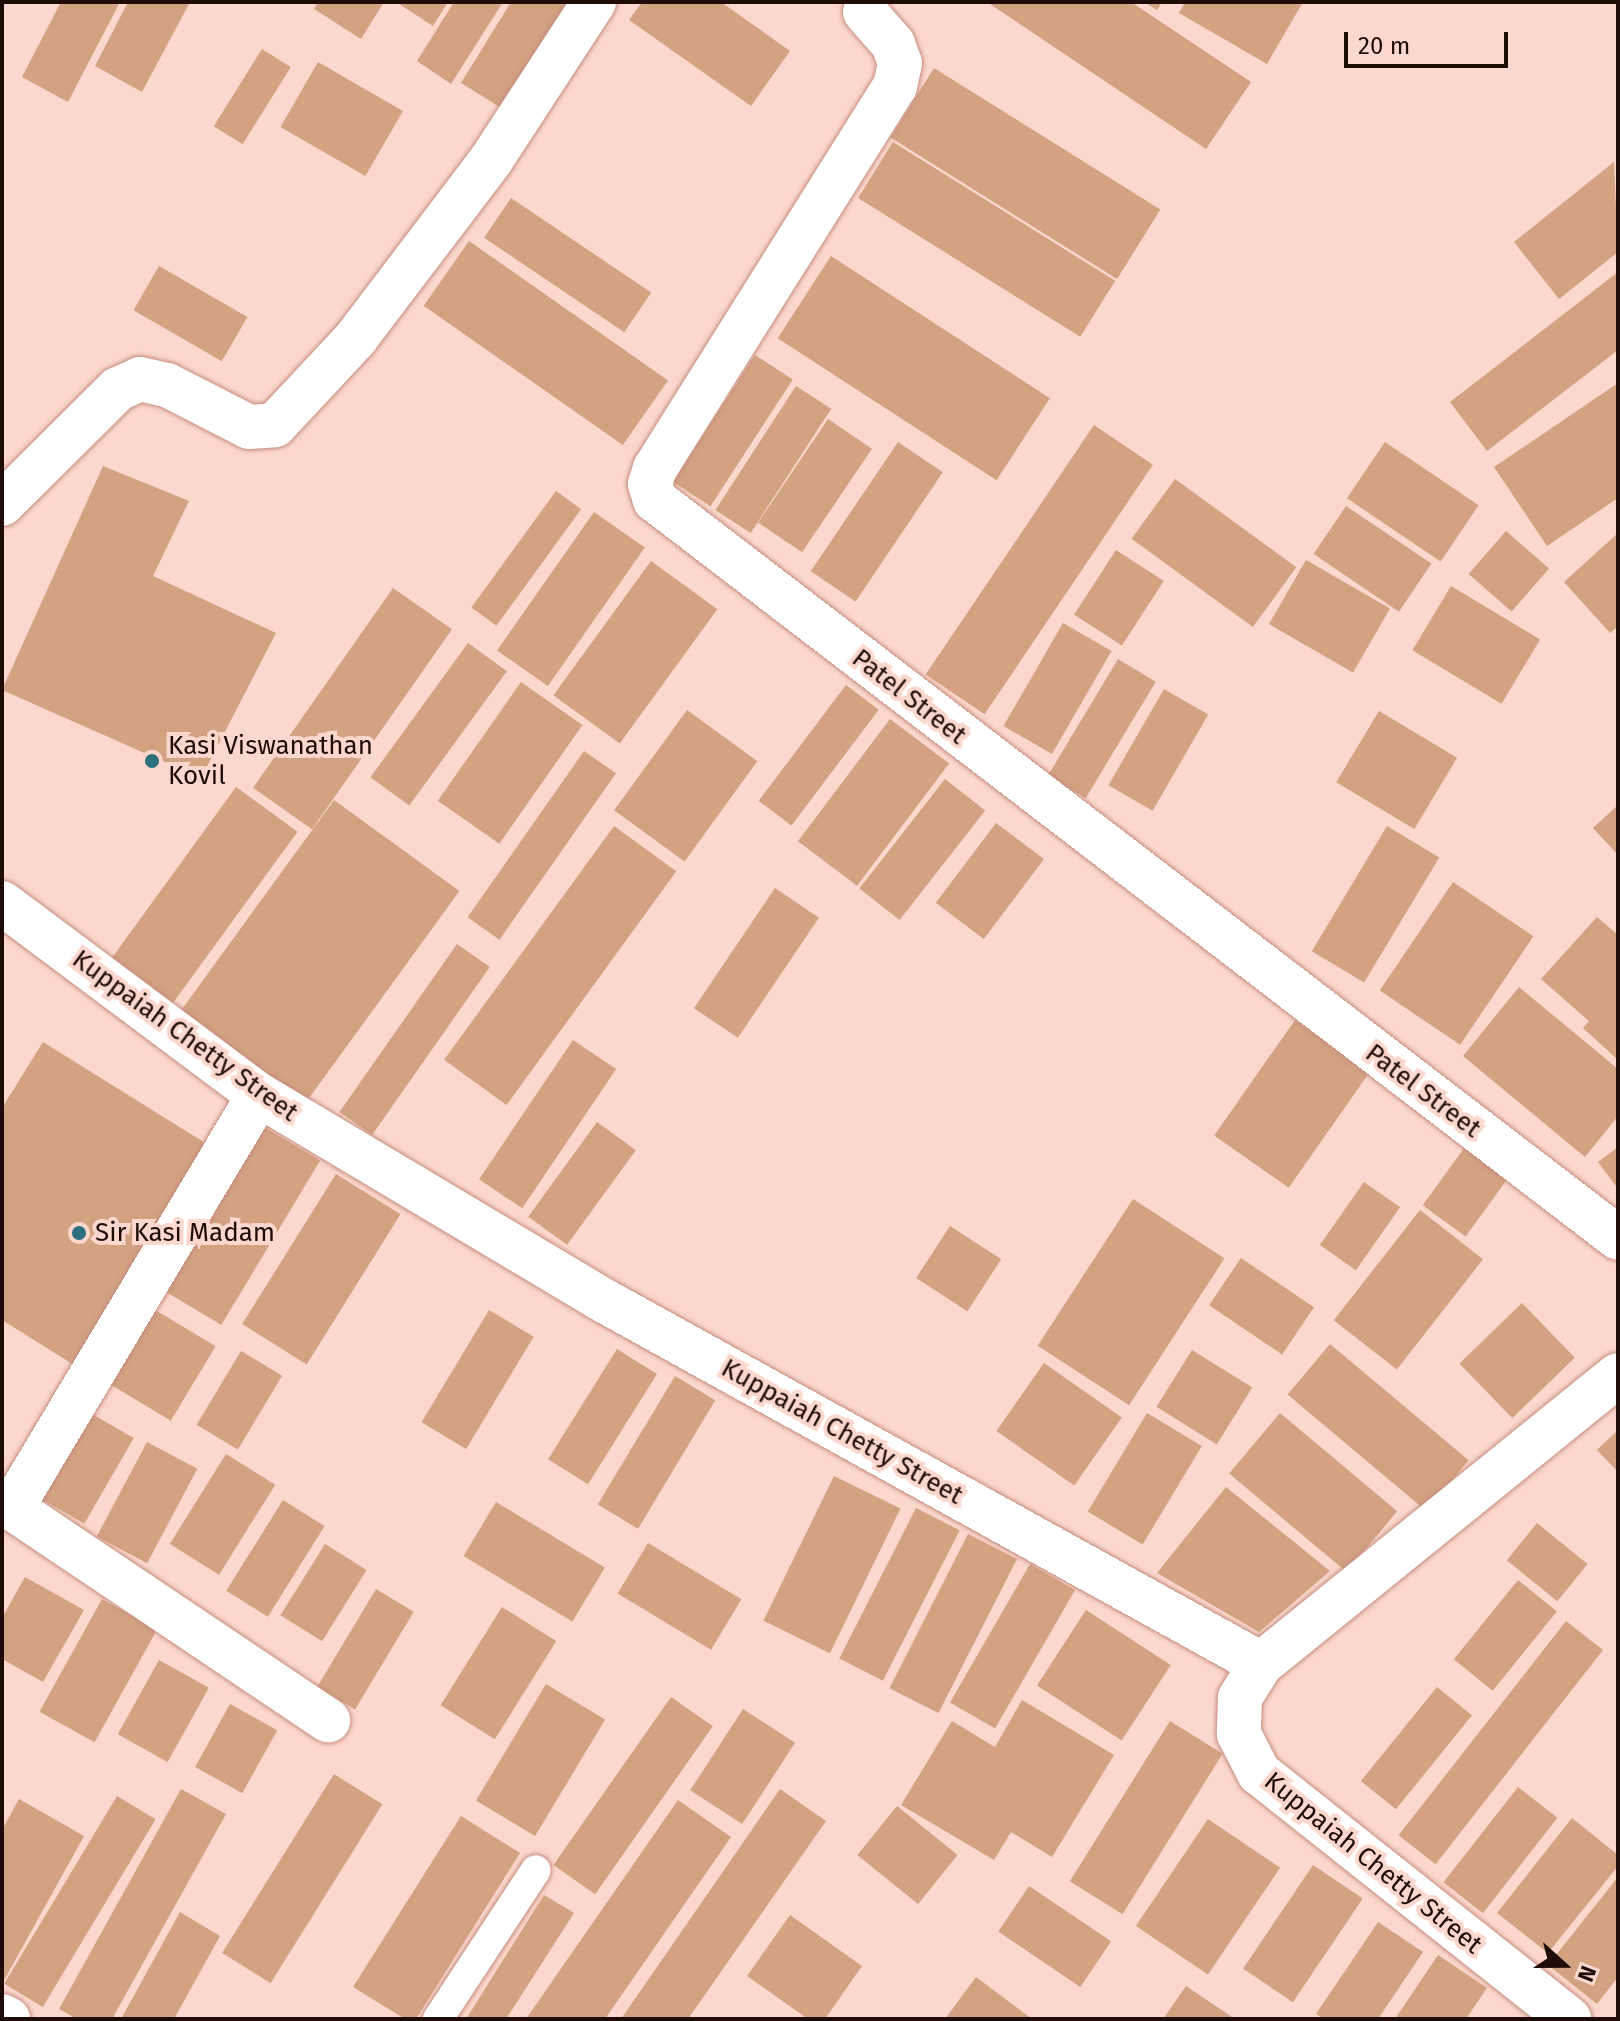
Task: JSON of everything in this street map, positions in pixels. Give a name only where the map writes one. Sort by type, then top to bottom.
[{"type":"street","points":[[2,504],[118,389],[140,379],[167,385],[249,427],[275,425],[356,338],[472,185],[594,2]]},
{"type":"street","name":"Patel Street","points":[[862,5],[893,44],[900,63],[895,86],[655,468],[650,484],[655,500],[1618,1238]]},
{"type":"street","name":"Kuppaiah Chetty Street","points":[[2,903],[259,1095],[601,1299],[1261,1664],[1240,1698],[1239,1734],[1259,1773],[1569,2019]]},
{"type":"street","points":[[259,1095],[12,1508],[328,1720]]},
{"type":"street","points":[[1261,1664],[1618,1375]]},
{"type":"street","points":[[2,2016],[8,2019]]},
{"type":"lane","points":[[438,2019],[536,1870]]},
{"type":"building","points":[[61,2],[120,2],[68,102],[22,77]]},
{"type":"building","points":[[128,2],[190,2],[142,92],[95,66]]},
{"type":"building","points":[[318,2],[384,2],[361,39],[314,9]]},
{"type":"building","points":[[396,2],[448,2],[433,26]]},
{"type":"building","points":[[454,2],[503,2],[451,84],[417,61]]},
{"type":"building","points":[[511,2],[572,2],[506,111],[461,83]]},
{"type":"building","points":[[642,2],[721,2],[790,51],[751,106],[629,20]]},
{"type":"building","points":[[987,2],[1131,2],[1251,82],[1206,149]]},
{"type":"building","points":[[1144,2],[1162,2],[1157,10]]},
{"type":"building","points":[[1185,2],[1303,2],[1267,64],[1179,13]]},
{"type":"building","points":[[262,49],[291,67],[243,144],[214,126]]},
{"type":"building","points":[[318,62],[403,111],[365,176],[280,127]]},
{"type":"building","points":[[934,68],[1160,209],[1117,279],[891,138]]},
{"type":"building","points":[[893,142],[1115,281],[1080,337],[858,198]]},
{"type":"building","points":[[1614,162],[1618,252],[1559,299],[1514,242]]},
{"type":"building","points":[[511,198],[651,293],[624,332],[484,238]]},
{"type":"building","points":[[469,241],[668,380],[623,445],[424,306]]},
{"type":"building","points":[[831,256],[1050,398],[997,480],[778,338]]},
{"type":"building","points":[[159,266],[247,317],[222,361],[134,310]]},
{"type":"building","points":[[1618,272],[1618,350],[1487,451],[1450,402]]},
{"type":"building","points":[[755,355],[793,380],[710,506],[673,482]]},
{"type":"building","points":[[1618,383],[1618,498],[1547,546],[1494,467]]},
{"type":"building","points":[[796,386],[831,409],[751,533],[715,510]]},
{"type":"building","points":[[828,419],[872,449],[802,552],[758,523]]},
{"type":"building","points":[[1094,425],[1153,465],[985,714],[926,675]]},
{"type":"building","points":[[898,442],[943,472],[856,602],[811,571]]},
{"type":"building","points":[[1385,442],[1479,505],[1441,562],[1347,498]]},
{"type":"building","points":[[103,466],[189,501],[153,576],[276,633],[201,778],[2,690]]},
{"type":"building","points":[[1175,479],[1296,567],[1253,627],[1132,539]]},
{"type":"building","points":[[556,491],[581,509],[496,626],[471,607]]},
{"type":"building","points":[[1346,506],[1431,564],[1399,612],[1314,554]]},
{"type":"building","points":[[594,512],[645,548],[548,686],[497,650]]},
{"type":"building","points":[[1506,531],[1549,568],[1512,611],[1469,574]]},
{"type":"building","points":[[1618,533],[1618,626],[1610,633],[1564,582]]},
{"type":"building","points":[[1116,550],[1164,581],[1122,646],[1074,615]]},
{"type":"building","points":[[1306,560],[1390,608],[1353,673],[1269,624]]},
{"type":"building","points":[[651,561],[717,609],[620,743],[553,695]]},
{"type":"building","points":[[1451,586],[1540,640],[1502,704],[1412,650]]},
{"type":"building","points":[[393,588],[452,629],[312,829],[253,788]]},
{"type":"building","points":[[1063,623],[1111,651],[1052,754],[1004,726]]},
{"type":"building","points":[[468,643],[507,671],[409,806],[370,777]]},
{"type":"building","points":[[1118,659],[1156,682],[1086,798],[1048,776]]},
{"type":"building","points":[[521,682],[582,725],[499,844],[438,801]]},
{"type":"building","points":[[846,685],[879,710],[791,825],[759,801]]},
{"type":"building","points":[[1164,689],[1208,714],[1153,811],[1108,785]]},
{"type":"building","points":[[687,710],[757,761],[684,861],[614,810]]},
{"type":"building","points":[[1379,711],[1457,758],[1414,829],[1336,782]]},
{"type":"building","points":[[890,719],[949,764],[857,886],[798,841]]},
{"type":"building","points":[[584,751],[616,773],[500,940],[468,917]]},
{"type":"building","points":[[945,779],[985,810],[900,920],[859,889]]},
{"type":"building","points":[[236,787],[297,832],[171,1006],[110,961]]},
{"type":"building","points":[[334,800],[459,891],[305,1103],[180,1012]]},
{"type":"building","points":[[1618,805],[1618,855],[1593,828]]},
{"type":"building","points":[[996,823],[1044,859],[984,939],[936,903]]},
{"type":"building","points":[[614,826],[676,871],[506,1105],[444,1060]]},
{"type":"building","points":[[1387,826],[1439,857],[1364,983],[1312,951]]},
{"type":"building","points":[[1453,882],[1533,936],[1460,1045],[1380,991]]},
{"type":"building","points":[[775,888],[819,918],[738,1038],[694,1008]]},
{"type":"building","points":[[1597,917],[1618,935],[1618,1060],[1583,1028],[1589,1021],[1541,979]]},
{"type":"building","points":[[457,944],[490,967],[372,1135],[339,1112]]},
{"type":"building","points":[[1519,987],[1618,1069],[1618,1116],[1585,1157],[1463,1056]]},
{"type":"building","points":[[1295,1020],[1370,1072],[1289,1188],[1214,1136]]},
{"type":"building","points":[[573,1040],[616,1069],[522,1208],[479,1179]]},
{"type":"building","name":"Sir Kasi Madam","points":[[43,1042],[210,1146],[74,1365],[2,1320],[2,1108]]},
{"type":"building","points":[[597,1122],[636,1150],[567,1245],[528,1217]]},
{"type":"building","points":[[261,1125],[320,1161],[221,1325],[162,1290]]},
{"type":"building","points":[[1465,1147],[1508,1178],[1466,1236],[1423,1205]]},
{"type":"building","points":[[1618,1147],[1618,1189],[1598,1162]]},
{"type":"building","points":[[336,1174],[400,1214],[307,1364],[242,1324]]},
{"type":"building","points":[[1364,1182],[1400,1207],[1356,1270],[1320,1245]]},
{"type":"building","points":[[1133,1199],[1224,1258],[1129,1405],[1038,1346]]},
{"type":"building","points":[[1420,1210],[1483,1259],[1397,1370],[1334,1320]]},
{"type":"building","points":[[950,1226],[1001,1259],[967,1311],[916,1278]]},
{"type":"building","points":[[1241,1258],[1314,1307],[1282,1354],[1209,1305]]},
{"type":"building","points":[[1522,1303],[1575,1358],[1512,1418],[1459,1363]]},
{"type":"building","points":[[147,1305],[216,1346],[171,1421],[102,1380]]},
{"type":"building","points":[[489,1310],[534,1337],[466,1449],[422,1422]]},
{"type":"building","points":[[1330,1344],[1469,1460],[1426,1511],[1288,1395]]},
{"type":"building","points":[[617,1349],[657,1374],[588,1484],[548,1459]]},
{"type":"building","points":[[1192,1350],[1252,1388],[1217,1444],[1156,1407]]},
{"type":"building","points":[[241,1351],[282,1376],[238,1449],[197,1425]]},
{"type":"building","points":[[1044,1363],[1122,1417],[1074,1485],[996,1431]]},
{"type":"building","points":[[675,1376],[715,1400],[638,1529],[598,1505]]},
{"type":"building","points":[[87,1411],[134,1438],[84,1524],[38,1497]]},
{"type":"building","points":[[1147,1413],[1202,1446],[1143,1545],[1088,1512]]},
{"type":"building","points":[[1280,1413],[1397,1511],[1346,1572],[1229,1474]]},
{"type":"building","points":[[1618,1430],[1618,1472],[1597,1450]]},
{"type":"building","points":[[147,1442],[197,1469],[147,1563],[97,1536]]},
{"type":"building","points":[[226,1454],[275,1485],[219,1575],[170,1544]]},
{"type":"building","points":[[834,1476],[901,1508],[830,1653],[763,1621]]},
{"type":"building","points":[[1226,1487],[1330,1571],[1259,1632],[1157,1573]]},
{"type":"building","points":[[283,1500],[325,1526],[268,1617],[226,1591]]},
{"type":"building","points":[[496,1502],[605,1567],[572,1621],[464,1556]]},
{"type":"building","points":[[916,1508],[960,1530],[883,1681],[839,1659]]},
{"type":"building","points":[[1537,1523],[1588,1564],[1557,1601],[1507,1560]]},
{"type":"building","points":[[968,1534],[1017,1559],[938,1713],[889,1688]]},
{"type":"building","points":[[648,1543],[741,1599],[711,1650],[618,1594]]},
{"type":"building","points":[[325,1544],[367,1570],[322,1641],[280,1615]]},
{"type":"building","points":[[1030,1564],[1075,1590],[995,1729],[950,1703]]},
{"type":"building","points":[[25,1577],[84,1610],[43,1682],[2,1659],[2,1618]]},
{"type":"building","points":[[1518,1580],[1557,1611],[1493,1691],[1454,1659]]},
{"type":"building","points":[[376,1589],[414,1612],[355,1709],[317,1687]]},
{"type":"building","points":[[102,1599],[157,1630],[95,1742],[39,1712]]},
{"type":"building","points":[[502,1607],[556,1641],[495,1739],[441,1705]]},
{"type":"building","points":[[1086,1610],[1171,1665],[1122,1740],[1037,1685]]},
{"type":"building","points":[[1566,1621],[1603,1650],[1436,1864],[1399,1835]]},
{"type":"building","points":[[159,1660],[209,1688],[168,1762],[118,1734]]},
{"type":"building","points":[[546,1684],[605,1720],[535,1836],[476,1801]]},
{"type":"building","points":[[1437,1687],[1472,1715],[1396,1809],[1361,1781]]},
{"type":"building","points":[[671,1697],[713,1726],[595,1894],[553,1865]]},
{"type":"building","points":[[1022,1700],[1114,1755],[1052,1857],[1011,1832],[994,1860],[901,1805],[952,1721],[995,1747]]},
{"type":"building","points":[[230,1704],[277,1730],[242,1793],[195,1767]]},
{"type":"building","points":[[743,1709],[795,1743],[742,1824],[690,1790]]},
{"type":"building","points":[[1170,1721],[1223,1754],[1122,1914],[1070,1881]]},
{"type":"building","points":[[334,1774],[382,1804],[271,1983],[222,1953]]},
{"type":"building","points":[[1518,1787],[1557,1818],[1483,1913],[1444,1882]]},
{"type":"building","points":[[181,1789],[226,1814],[112,2019],[77,2019],[59,2009]]},
{"type":"building","points":[[780,1789],[826,1821],[688,2019],[621,2019]]},
{"type":"building","points":[[117,1796],[156,1819],[43,2007],[4,1984]]},
{"type":"building","points":[[19,1799],[84,1836],[2,1984],[2,1830]]},
{"type":"building","points":[[678,1800],[731,1837],[605,2019],[526,2019]]},
{"type":"building","points":[[897,1806],[958,1855],[918,1904],[857,1855]]},
{"type":"building","points":[[461,1816],[520,1853],[416,2019],[405,2019],[353,1987]]},
{"type":"building","points":[[1572,1818],[1618,1855],[1618,1866],[1548,1953],[1497,1913]]},
{"type":"building","points":[[1208,1819],[1280,1868],[1208,1975],[1136,1926]]},
{"type":"building","points":[[1313,1865],[1363,1899],[1293,2002],[1243,1969]]},
{"type":"building","points":[[1618,1877],[1618,1977],[1597,2004],[1548,1965]]},
{"type":"building","points":[[1029,1886],[1111,1941],[1080,1987],[998,1932]]},
{"type":"building","points":[[544,1895],[574,1913],[506,2019],[466,2019]]},
{"type":"building","points":[[180,1912],[220,1936],[174,2019],[121,2019]]},
{"type":"building","points":[[790,1915],[862,1966],[825,2019],[808,2019],[747,1976]]},
{"type":"building","points":[[1378,1922],[1423,1952],[1378,2019],[1324,2019],[1316,2014]]},
{"type":"building","points":[[1438,1955],[1487,1988],[1466,2019],[1395,2019]]},
{"type":"building","points":[[976,1977],[1032,2019],[945,2019]]},
{"type":"building","points":[[1186,1986],[1235,2019],[1163,2019]]},
{"type":"place","name":"Kasi Viswanathan Kovil","points":[[152,761]]},
{"type":"place","name":"Sir Kasi Madam","points":[[79,1233]]}]
